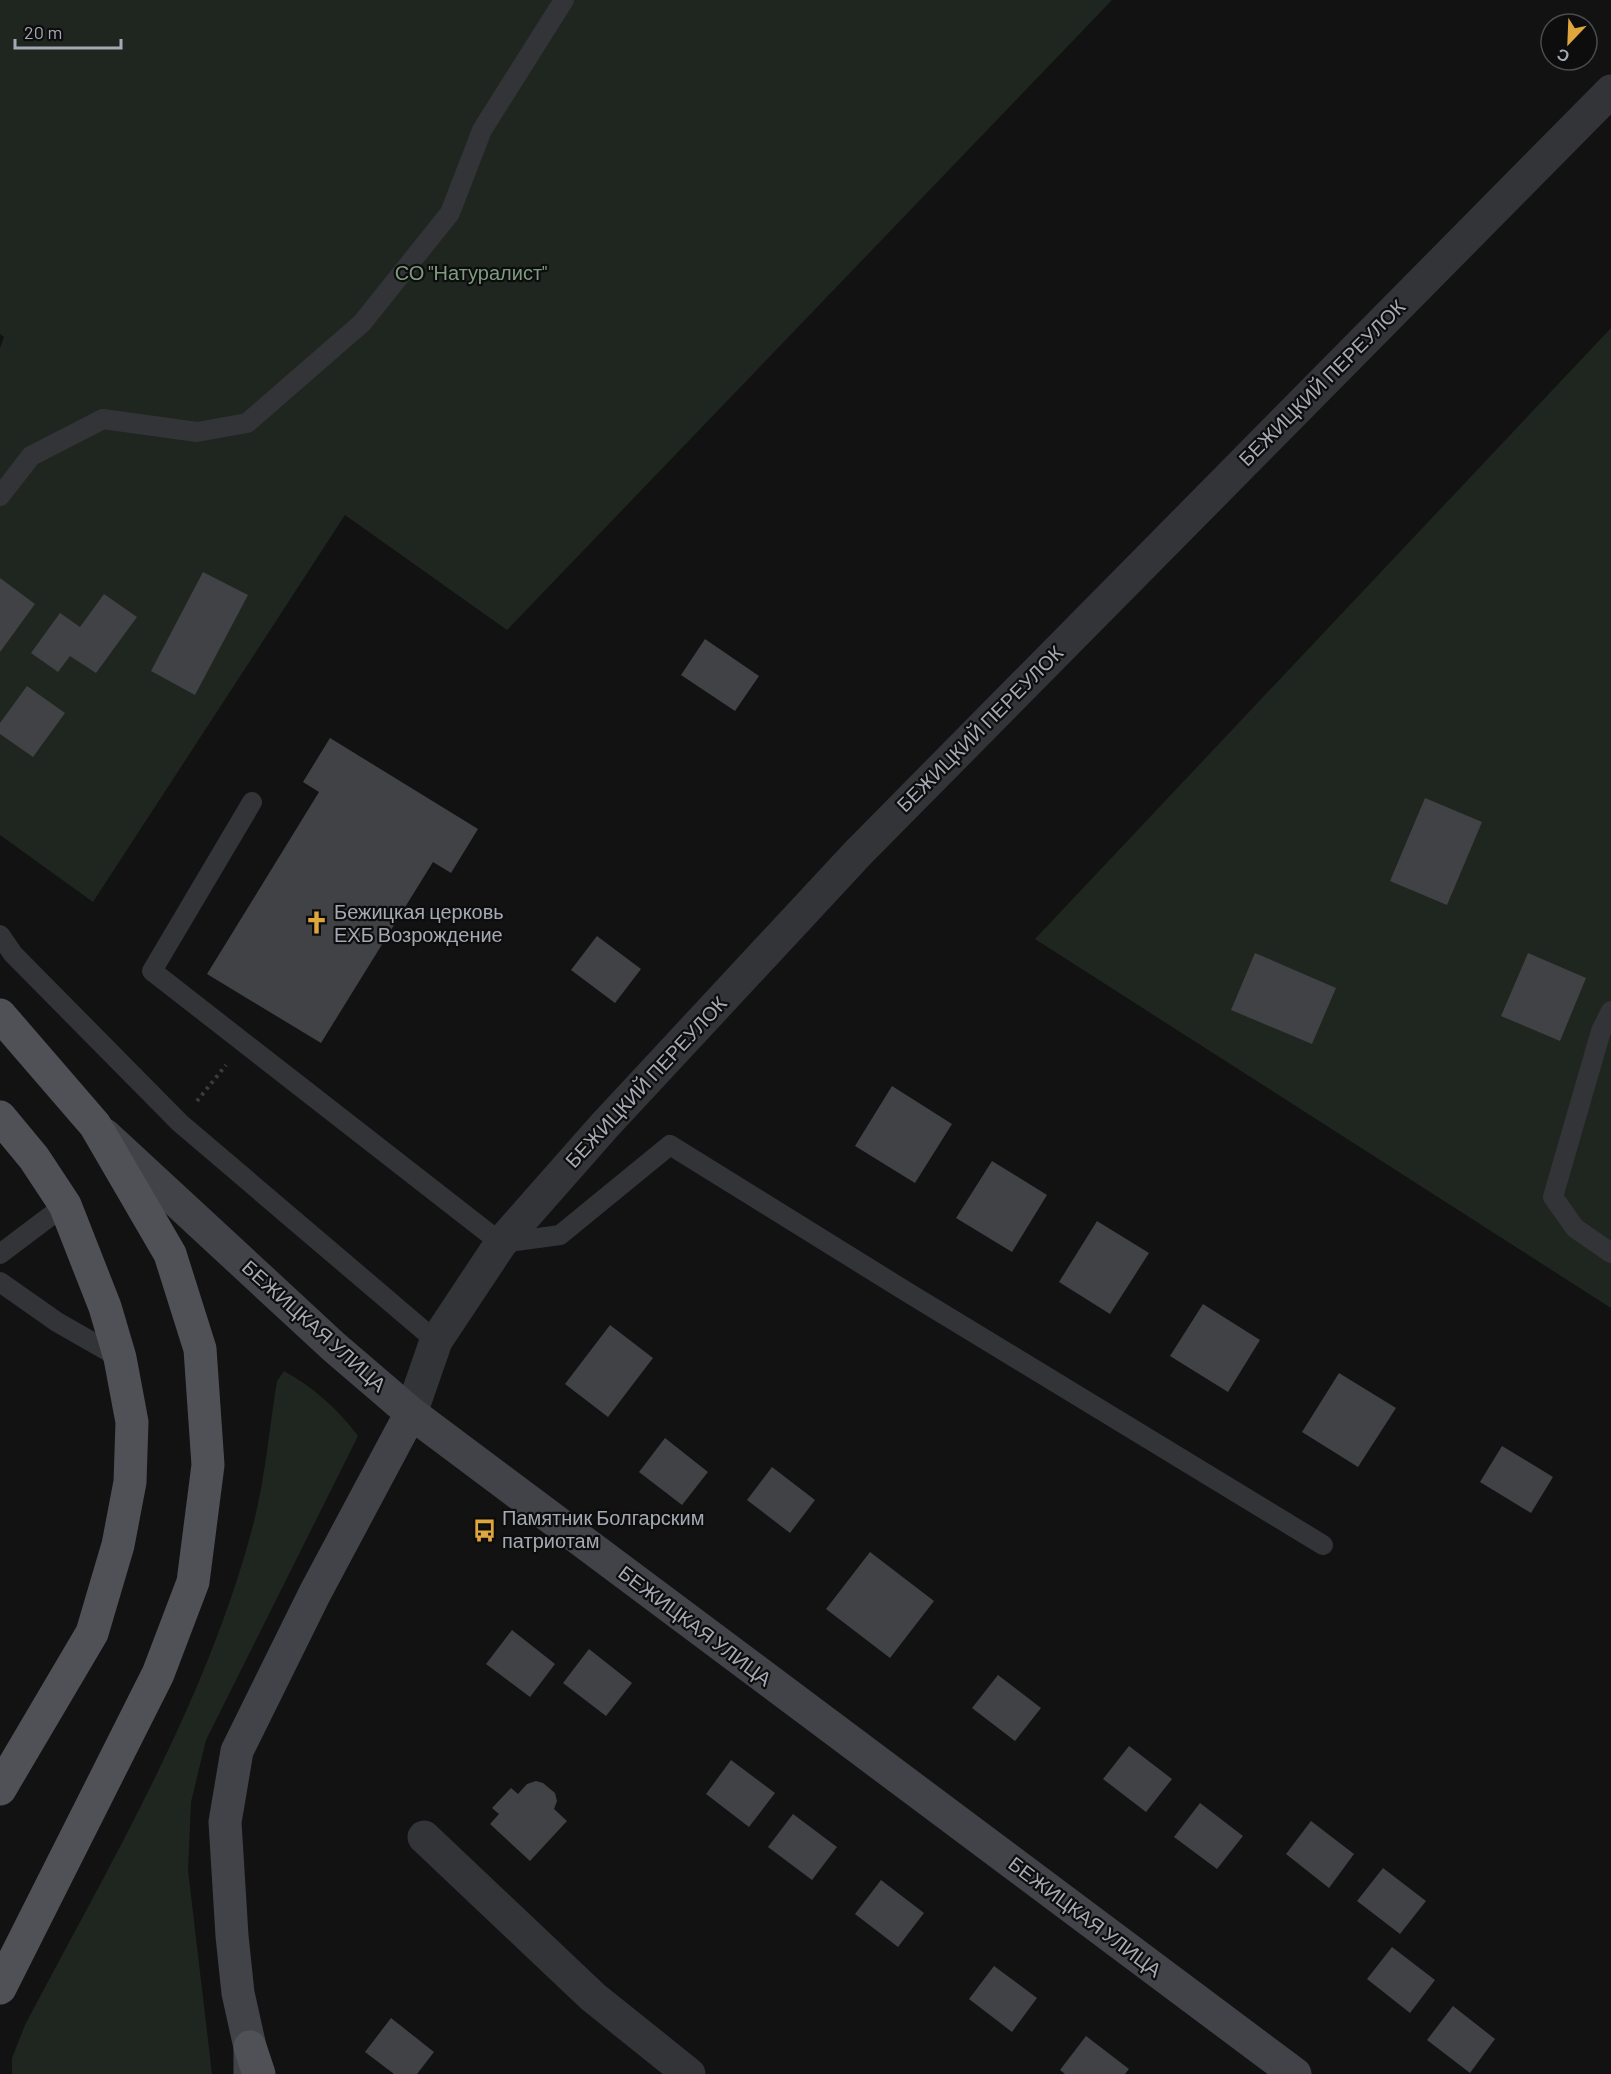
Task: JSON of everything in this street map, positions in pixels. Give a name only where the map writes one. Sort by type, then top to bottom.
[{"type":"main road","name":"БЕЖИЦКАЯ УЛИЦА","points":[[0,1015],[95,1125]]},
{"type":"main road","points":[[0,1117],[34,1158],[65,1205],[105,1307],[120,1358],[132,1422],[130,1482],[117,1545],[92,1633],[0,1789]]},
{"type":"main road","points":[[0,1988],[158,1674],[193,1582],[208,1465],[201,1349],[170,1254],[95,1125]]},
{"type":"street","name":"БЕЖИЦКИЙ ПЕРЕУЛОК","points":[[411,1413],[436,1341],[501,1243],[605,1125],[858,853],[1611,91]]},
{"type":"street","name":"БЕЖИЦКАЯ УЛИЦА","points":[[95,1125],[334,1347],[411,1413],[1295,2074]]},
{"type":"street","points":[[253,2065],[238,1993],[225,1822],[237,1751],[315,1593],[411,1413]]},
{"type":"street","points":[[424,1836],[593,1996],[689,2074]]},
{"type":"lane","points":[[0,496],[31,456],[103,419],[197,432],[247,423],[362,323],[450,213],[482,130],[564,0]]},
{"type":"lane","points":[[252,802],[152,971],[245,1041],[501,1243],[560,1235],[670,1145],[1323,1545]]},
{"type":"lane","points":[[0,935],[13,954],[180,1123],[436,1341]]},
{"type":"lane","points":[[1611,1011],[1601,1031],[1554,1197],[1575,1228],[1611,1254]]},
{"type":"lane","points":[[0,1254],[65,1205]]},
{"type":"lane","points":[[0,1282],[57,1322],[120,1358]]},
{"type":"path","points":[[180,1123],[245,1041]]},
{"type":"green space","name":"СО \"Натуралист\"","points":[[0,0],[1112,0],[507,630],[345,515],[93,902],[0,835],[0,348],[4,337],[0,334]]},
{"type":"green space","points":[[1611,328],[1611,1308],[1035,939]]},
{"type":"green space","points":[[284,1371],[324,1399],[358,1436],[206,1740],[191,1802],[188,1870],[212,2074],[12,2074],[12,2058],[25,2025],[152,1783],[209,1658],[252,1529],[264,1474],[277,1381]]},
{"type":"building","points":[[203,572],[248,595],[195,695],[151,671]]},
{"type":"building","points":[[0,578],[35,604],[0,652]]},
{"type":"building","points":[[104,594],[137,617],[96,673],[70,656],[58,672],[31,653],[60,613],[80,627]]},
{"type":"building","points":[[705,639],[759,676],[735,711],[681,675]]},
{"type":"building","points":[[27,686],[65,713],[33,757],[0,734],[0,723]]},
{"type":"building","name":"Бежицкая церковь ЕХБ Возрождение","points":[[330,738],[478,829],[451,873],[433,862],[321,1043],[207,974],[319,792],[303,782]]},
{"type":"building","points":[[1425,798],[1482,822],[1447,905],[1390,881]]},
{"type":"building","points":[[597,936],[641,969],[615,1003],[571,970]]},
{"type":"building","points":[[1255,953],[1336,988],[1312,1044],[1231,1010]]},
{"type":"building","points":[[1528,953],[1586,978],[1560,1041],[1501,1016]]},
{"type":"building","points":[[892,1086],[952,1124],[915,1183],[855,1146]]},
{"type":"building","points":[[992,1161],[1047,1195],[1012,1252],[956,1218]]},
{"type":"building","points":[[1097,1221],[1149,1253],[1110,1314],[1059,1282]]},
{"type":"building","points":[[1203,1304],[1260,1340],[1228,1392],[1170,1356]]},
{"type":"building","points":[[610,1325],[653,1358],[608,1417],[565,1384]]},
{"type":"building","points":[[1339,1373],[1396,1408],[1358,1467],[1302,1432]]},
{"type":"building","points":[[665,1438],[708,1472],[682,1505],[639,1472]]},
{"type":"building","points":[[1502,1446],[1553,1477],[1531,1513],[1480,1482]]},
{"type":"building","points":[[772,1467],[815,1500],[790,1533],[747,1500]]},
{"type":"building","points":[[870,1552],[934,1601],[890,1658],[826,1609]]},
{"type":"building","points":[[512,1630],[555,1664],[530,1697],[486,1664]]},
{"type":"building","points":[[589,1649],[632,1683],[606,1716],[563,1683]]},
{"type":"building","points":[[998,1675],[1041,1708],[1015,1741],[972,1708]]},
{"type":"building","points":[[1129,1746],[1172,1779],[1146,1812],[1103,1779]]},
{"type":"building","points":[[731,1760],[775,1793],[749,1827],[706,1794]]},
{"type":"building","points":[[536,1781],[543,1783],[555,1793],[557,1801],[554,1809],[567,1821],[530,1861],[490,1824],[499,1814],[492,1808],[511,1788],[518,1794],[527,1784]]},
{"type":"building","points":[[1200,1803],[1243,1836],[1217,1869],[1174,1837]]},
{"type":"building","points":[[793,1814],[837,1847],[812,1880],[768,1847]]},
{"type":"building","points":[[1311,1821],[1354,1854],[1329,1888],[1286,1854]]},
{"type":"building","points":[[1383,1868],[1426,1901],[1400,1934],[1357,1901]]},
{"type":"building","points":[[881,1880],[924,1913],[898,1947],[855,1914]]},
{"type":"building","points":[[1392,1947],[1435,1980],[1410,2013],[1367,1979]]},
{"type":"building","points":[[994,1966],[1037,1998],[1012,2032],[969,1999]]},
{"type":"building","points":[[1453,2006],[1495,2039],[1470,2073],[1427,2040]]},
{"type":"building","points":[[391,2018],[434,2052],[417,2074],[394,2074],[365,2052]]},
{"type":"building","points":[[1086,2036],[1129,2069],[1125,2074],[1065,2074],[1060,2070]]},
{"type":"place","name":"Бежицкая церковь ЕХБ Возрождение","points":[[316,923]]},
{"type":"place","name":"Памятник Болгарским патриотам","points":[[484,1530]]}]
